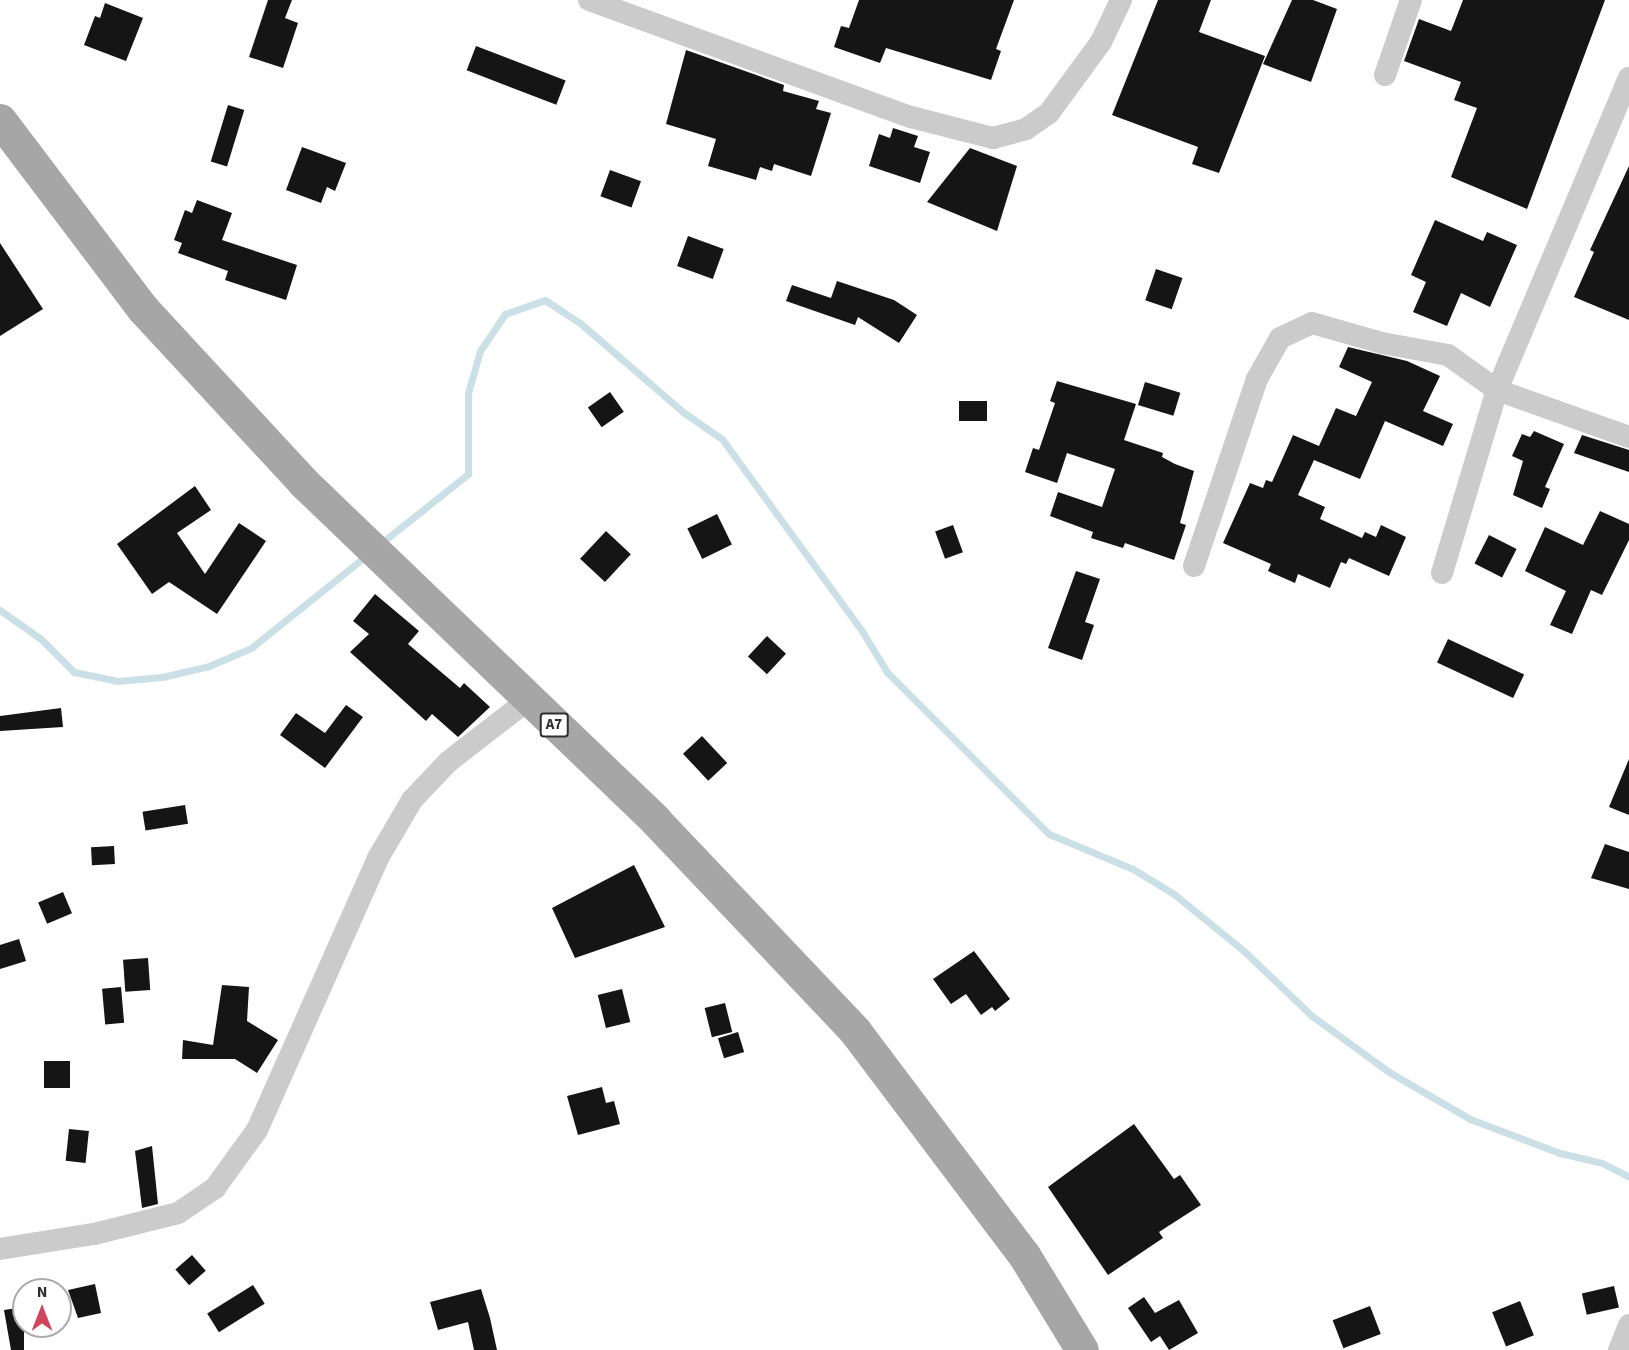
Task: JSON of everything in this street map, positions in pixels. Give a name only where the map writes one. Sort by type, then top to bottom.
[{"type":"main road","name":"A7","points":[[0,120],[143,309],[303,482],[655,820],[855,1031],[1024,1255],[1082,1350]]},
{"type":"street","points":[[589,0],[911,117],[993,138],[1026,129],[1049,113],[1101,42],[1121,0]]},
{"type":"street","points":[[1385,75],[1411,0]]},
{"type":"street","points":[[1442,573],[1497,390],[1629,78]]},
{"type":"street","points":[[1194,566],[1257,379],[1280,338],[1312,322],[1382,343],[1448,355],[1497,390],[1629,437]]},
{"type":"street","points":[[0,1249],[94,1234],[178,1213],[215,1188],[257,1130],[378,858],[412,800],[448,762],[528,700]]},
{"type":"street","points":[[1619,1350],[1629,1325]]},
{"type":"building","points":[[268,0],[292,0],[285,18],[298,23],[283,68],[249,57]]},
{"type":"building","points":[[859,0],[1014,0],[996,49],[1001,51],[991,80],[886,48],[880,63],[834,47],[841,26],[849,28]]},
{"type":"building","points":[[1158,0],[1211,0],[1199,32],[1265,56],[1219,173],[1192,164],[1198,147],[1112,115]]},
{"type":"building","points":[[1292,0],[1313,0],[1337,9],[1311,82],[1263,64]]},
{"type":"building","points":[[1463,0],[1605,0],[1527,209],[1451,177],[1477,108],[1454,100],[1461,82],[1404,61],[1419,19],[1451,31]]},
{"type":"building","points":[[105,3],[143,18],[126,61],[84,45],[95,16],[100,18]]},
{"type":"building","points":[[476,46],[566,80],[556,105],[467,70]]},
{"type":"building","points":[[686,50],[784,85],[783,91],[819,101],[816,109],[831,113],[811,176],[774,164],[772,171],[760,167],[756,180],[708,166],[716,139],[666,124]]},
{"type":"building","points":[[228,105],[244,110],[227,166],[211,161]]},
{"type":"building","points":[[893,128],[918,136],[914,147],[930,152],[920,183],[869,166],[879,134],[890,138]]},
{"type":"building","points":[[302,147],[346,163],[335,191],[327,187],[321,203],[286,190]]},
{"type":"building","points":[[970,148],[1017,166],[997,231],[927,202]]},
{"type":"building","points":[[1629,166],[1629,320],[1574,297],[1594,252],[1590,250]]},
{"type":"building","points":[[610,170],[641,181],[631,208],[600,196]]},
{"type":"building","points":[[197,200],[232,213],[222,240],[297,265],[286,300],[225,280],[228,271],[178,253],[182,243],[174,240],[185,210],[192,213]]},
{"type":"building","points":[[1435,220],[1483,241],[1487,232],[1517,245],[1490,307],[1461,293],[1447,326],[1413,312],[1426,282],[1411,275]]},
{"type":"building","points":[[688,236],[724,249],[713,279],[677,266]]},
{"type":"building","points":[[0,243],[43,309],[0,336]]},
{"type":"building","points":[[1156,269],[1182,278],[1172,309],[1145,300]]},
{"type":"building","points":[[837,281],[894,300],[917,315],[899,343],[858,317],[855,325],[786,301],[792,285],[831,298]]},
{"type":"building","points":[[1348,347],[1407,361],[1440,376],[1423,411],[1453,424],[1443,446],[1385,421],[1360,479],[1314,460],[1298,495],[1325,507],[1320,519],[1362,538],[1365,532],[1376,537],[1381,525],[1406,537],[1389,576],[1349,558],[1346,564],[1341,562],[1330,588],[1298,574],[1295,583],[1268,571],[1271,564],[1223,543],[1250,483],[1263,488],[1266,480],[1272,482],[1293,435],[1319,446],[1336,408],[1356,416],[1372,382],[1339,367]]},
{"type":"building","points":[[1057,381],[1136,404],[1124,440],[1163,453],[1162,457],[1194,471],[1180,523],[1186,525],[1174,560],[1125,543],[1123,548],[1091,538],[1093,532],[1050,516],[1058,492],[1102,507],[1115,469],[1067,453],[1057,483],[1025,472],[1033,448],[1039,450],[1055,403],[1050,401]]},
{"type":"building","points":[[1145,382],[1180,393],[1173,416],[1138,405]]},
{"type":"building","points":[[610,392],[624,412],[602,427],[588,407]]},
{"type":"building","points":[[959,401],[987,401],[987,421],[959,421]]},
{"type":"building","points":[[1534,431],[1564,444],[1545,487],[1550,489],[1542,508],[1513,495],[1523,461],[1512,456],[1522,434],[1530,437]]},
{"type":"building","points":[[1582,435],[1629,450],[1629,472],[1574,453]]},
{"type":"building","points":[[195,486],[211,510],[177,533],[205,574],[239,523],[266,541],[217,614],[169,582],[152,594],[117,544]]},
{"type":"building","points":[[1600,511],[1629,524],[1629,540],[1602,595],[1591,590],[1572,634],[1550,625],[1566,591],[1525,571],[1545,527],[1583,545]]},
{"type":"building","points":[[717,514],[732,545],[702,559],[687,528]]},
{"type":"building","points":[[953,525],[963,552],[945,559],[935,531]]},
{"type":"building","points":[[606,531],[631,554],[605,582],[580,559]]},
{"type":"building","points":[[1489,535],[1517,549],[1502,578],[1474,564]]},
{"type":"building","points":[[1076,571],[1100,579],[1085,622],[1094,625],[1082,660],[1048,648]]},
{"type":"building","points":[[375,594],[419,631],[408,644],[460,688],[464,683],[490,707],[458,737],[432,714],[426,721],[350,652],[369,634],[353,621]]},
{"type":"building","points":[[767,636],[786,654],[767,674],[748,656]]},
{"type":"building","points":[[1448,639],[1524,674],[1513,698],[1437,663]]},
{"type":"building","points":[[346,705],[363,717],[325,768],[280,735],[296,713],[325,733]]},
{"type":"building","points":[[61,708],[63,727],[0,731],[0,716]]},
{"type":"building","points":[[702,736],[727,763],[708,781],[683,754]]},
{"type":"building","points":[[1629,759],[1629,815],[1609,807]]},
{"type":"building","points":[[185,805],[188,824],[146,830],[143,812]]},
{"type":"building","points":[[1605,844],[1629,852],[1629,889],[1591,878]]},
{"type":"building","points":[[114,846],[115,864],[92,865],[91,847]]},
{"type":"building","points":[[634,865],[665,927],[575,958],[552,908]]},
{"type":"building","points":[[63,892],[72,913],[47,924],[38,903]]},
{"type":"building","points":[[19,939],[26,961],[0,969],[0,945]]},
{"type":"building","points":[[974,951],[1010,999],[995,1011],[992,1007],[981,1015],[966,994],[951,1004],[933,979]]},
{"type":"building","points":[[148,958],[150,990],[125,992],[123,960]]},
{"type":"building","points":[[222,985],[249,987],[247,1021],[278,1040],[257,1073],[235,1059],[182,1059],[183,1040],[213,1045]]},
{"type":"building","points":[[121,987],[124,1023],[105,1025],[102,989]]},
{"type":"building","points":[[622,989],[630,1022],[606,1028],[598,995]]},
{"type":"building","points":[[725,1003],[732,1032],[712,1037],[705,1008]]},
{"type":"building","points":[[738,1032],[744,1052],[724,1058],[718,1038]]},
{"type":"building","points":[[44,1061],[70,1061],[70,1088],[44,1088]]},
{"type":"building","points":[[602,1087],[606,1103],[614,1101],[620,1124],[578,1135],[567,1096]]},
{"type":"building","points":[[1134,1124],[1174,1179],[1180,1175],[1201,1205],[1159,1232],[1163,1238],[1108,1275],[1048,1187]]},
{"type":"building","points":[[69,1129],[89,1131],[86,1163],[66,1161]]},
{"type":"building","points":[[152,1146],[158,1204],[142,1208],[135,1151]]},
{"type":"building","points":[[192,1255],[206,1271],[189,1285],[175,1269]]},
{"type":"building","points":[[95,1284],[101,1313],[78,1318],[72,1301],[72,1289]]},
{"type":"building","points":[[253,1285],[265,1304],[219,1332],[207,1314]]},
{"type":"building","points":[[1614,1286],[1619,1307],[1587,1315],[1582,1293]]},
{"type":"building","points":[[481,1289],[497,1350],[474,1350],[468,1322],[438,1330],[430,1302]]},
{"type":"building","points":[[1144,1297],[1155,1313],[1179,1300],[1198,1333],[1169,1350],[1160,1336],[1151,1342],[1128,1308]]},
{"type":"building","points":[[1520,1301],[1534,1335],[1506,1347],[1492,1312]]},
{"type":"building","points":[[1370,1306],[1381,1334],[1343,1348],[1333,1320]]},
{"type":"building","points":[[12,1309],[12,1338],[24,1338],[24,1350],[11,1350],[4,1310]]},
{"type":"waterway","points":[[380,544],[468,474],[468,393],[480,351],[505,314],[545,300],[580,323],[683,412],[722,439],[862,631],[887,672],[1049,834],[1133,869],[1174,894],[1245,952],[1312,1016],[1389,1072],[1470,1119],[1560,1153],[1602,1163],[1629,1177]]},
{"type":"waterway","points":[[0,610],[41,639],[74,672],[118,681],[162,677],[209,666],[251,648],[367,555]]}]
